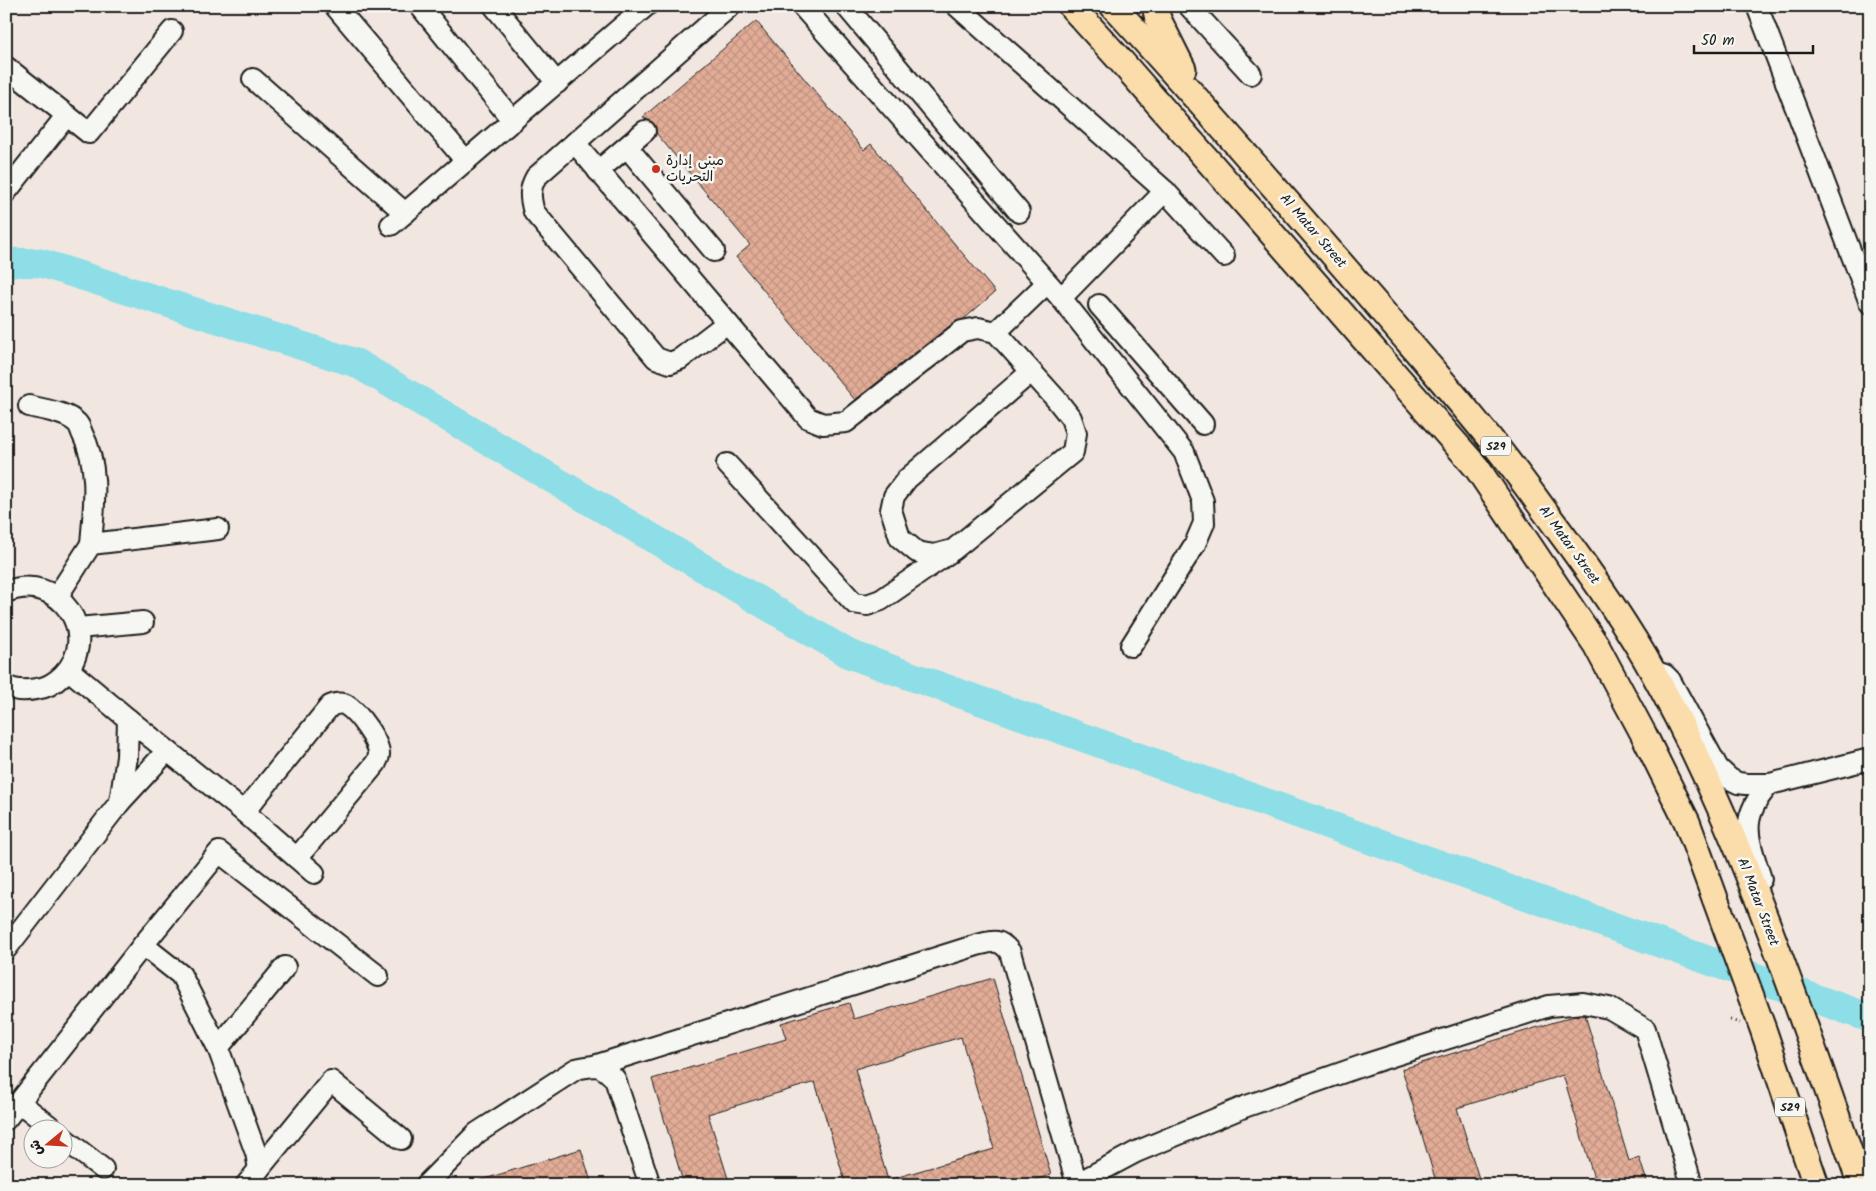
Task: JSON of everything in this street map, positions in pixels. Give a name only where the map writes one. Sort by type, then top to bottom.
[{"type":"main road","points":[[1059,6],[1120,60]]},
{"type":"main road","name":"S29","points":[[1071,6],[1482,476],[1596,645],[1644,734],[1687,822],[1763,1029],[1816,1185]]},
{"type":"main road","name":"Al Matar Street","points":[[1113,6],[1200,100],[1498,448],[1581,560],[1652,670],[1688,740],[1737,846],[1778,953],[1861,1185]]},
{"type":"main road","points":[[1155,6],[1166,36],[1200,100]]},
{"type":"street","points":[[334,6],[466,161]]},
{"type":"street","points":[[420,6],[513,121]]},
{"type":"street","points":[[494,6],[557,83]]},
{"type":"street","points":[[252,79],[398,219],[646,6]]},
{"type":"street","points":[[727,323],[680,359],[670,363],[656,358],[534,212],[530,188],[536,176],[730,6]]},
{"type":"street","points":[[846,6],[1019,212]]},
{"type":"street","points":[[957,6],[1165,191],[1224,256]]},
{"type":"street","points":[[1189,6],[1251,74]]},
{"type":"street","points":[[1757,6],[1870,303]]},
{"type":"street","points":[[812,9],[911,129],[1061,298],[1184,452],[1203,501],[1204,523],[1195,544],[1130,646]]},
{"type":"street","points":[[6,67],[89,133],[172,31]]},
{"type":"street","points":[[911,129],[933,110]]},
{"type":"street","points":[[6,192],[67,115]]},
{"type":"street","points":[[598,171],[645,131]]},
{"type":"street","points":[[575,143],[808,418],[823,424],[846,422],[962,331],[978,328],[996,332],[1071,418],[1076,433],[1073,452],[953,550],[881,600],[867,605],[854,603],[727,464]]},
{"type":"street","points":[[627,146],[714,251]]},
{"type":"street","points":[[1061,298],[1165,191]]},
{"type":"street","points":[[996,332],[1048,283]]},
{"type":"street","points":[[1099,305],[1203,424]]},
{"type":"street","points":[[1128,382],[1150,363]]},
{"type":"street","points":[[953,550],[934,554],[917,552],[900,538],[891,510],[894,496],[907,479],[1031,372]]},
{"type":"street","points":[[30,406],[61,414],[77,423],[87,442],[92,464],[95,488],[91,544],[57,597]]},
{"type":"street","points":[[91,544],[218,529]]},
{"type":"street","points":[[6,592],[28,587],[43,590],[57,597],[66,606],[74,616],[78,628],[76,657],[69,670],[57,681],[42,689],[26,691],[6,686]]},
{"type":"street","points":[[78,628],[143,622]]},
{"type":"street","points":[[69,670],[244,812],[314,873]]},
{"type":"street","points":[[1652,670],[1665,675],[1672,683],[1713,760],[1723,774],[1730,779],[1746,784],[1770,784],[1870,759]]},
{"type":"street","points":[[244,812],[330,706],[337,703],[345,704],[368,730],[377,746],[379,755],[376,763],[297,858]]},
{"type":"street","points":[[120,802],[127,757],[128,719]]},
{"type":"street","points":[[6,949],[120,802],[167,751]]},
{"type":"street","points":[[1766,923],[1768,906],[1748,831],[1751,811],[1770,784]]},
{"type":"street","points":[[6,1119],[20,1104],[143,945],[220,852],[378,976]]},
{"type":"street","points":[[426,1185],[477,1133],[576,1069],[594,1066],[992,941],[1003,944],[1010,952],[1075,1184],[1136,1152],[1244,1107],[1364,1065],[1549,1006],[1582,1003],[1609,1008],[1645,1029],[1692,1185]]},
{"type":"street","points":[[143,945],[181,975],[218,1048],[256,1153],[259,1169]]},
{"type":"street","points":[[218,1048],[285,967]]},
{"type":"street","points":[[594,1066],[604,1068],[615,1079],[650,1185]]},
{"type":"street","points":[[246,1185],[331,1081],[401,1139]]},
{"type":"street","points":[[20,1104],[39,1118]]},
{"type":"street","points":[[72,1145],[103,1169]]},
{"type":"building","points":[[756,21],[864,150],[871,144],[995,292],[964,319],[955,322],[855,400],[736,257],[750,245],[656,133],[654,124],[643,117]]},
{"type":"building","points":[[993,978],[1051,1175],[1018,1185],[846,1185],[815,1082],[708,1114],[730,1185],[684,1185],[652,1079],[786,1039],[781,1023],[849,1003],[854,1019]],"holes":[[[961,1037],[994,1149],[888,1180],[855,1069]]]},
{"type":"building","points":[[1585,1015],[1629,1161],[1639,1157],[1648,1185],[1596,1185],[1563,1075],[1457,1108],[1481,1185],[1437,1185],[1402,1069],[1574,1016]]},
{"type":"building","points":[[581,1149],[592,1185],[476,1185],[475,1182]]},
{"type":"waterway","points":[[6,262],[41,263],[356,363],[849,654],[1870,1018]]},
{"type":"place","name":"مبنى إدارة التحريات","points":[[656,169]]}]
